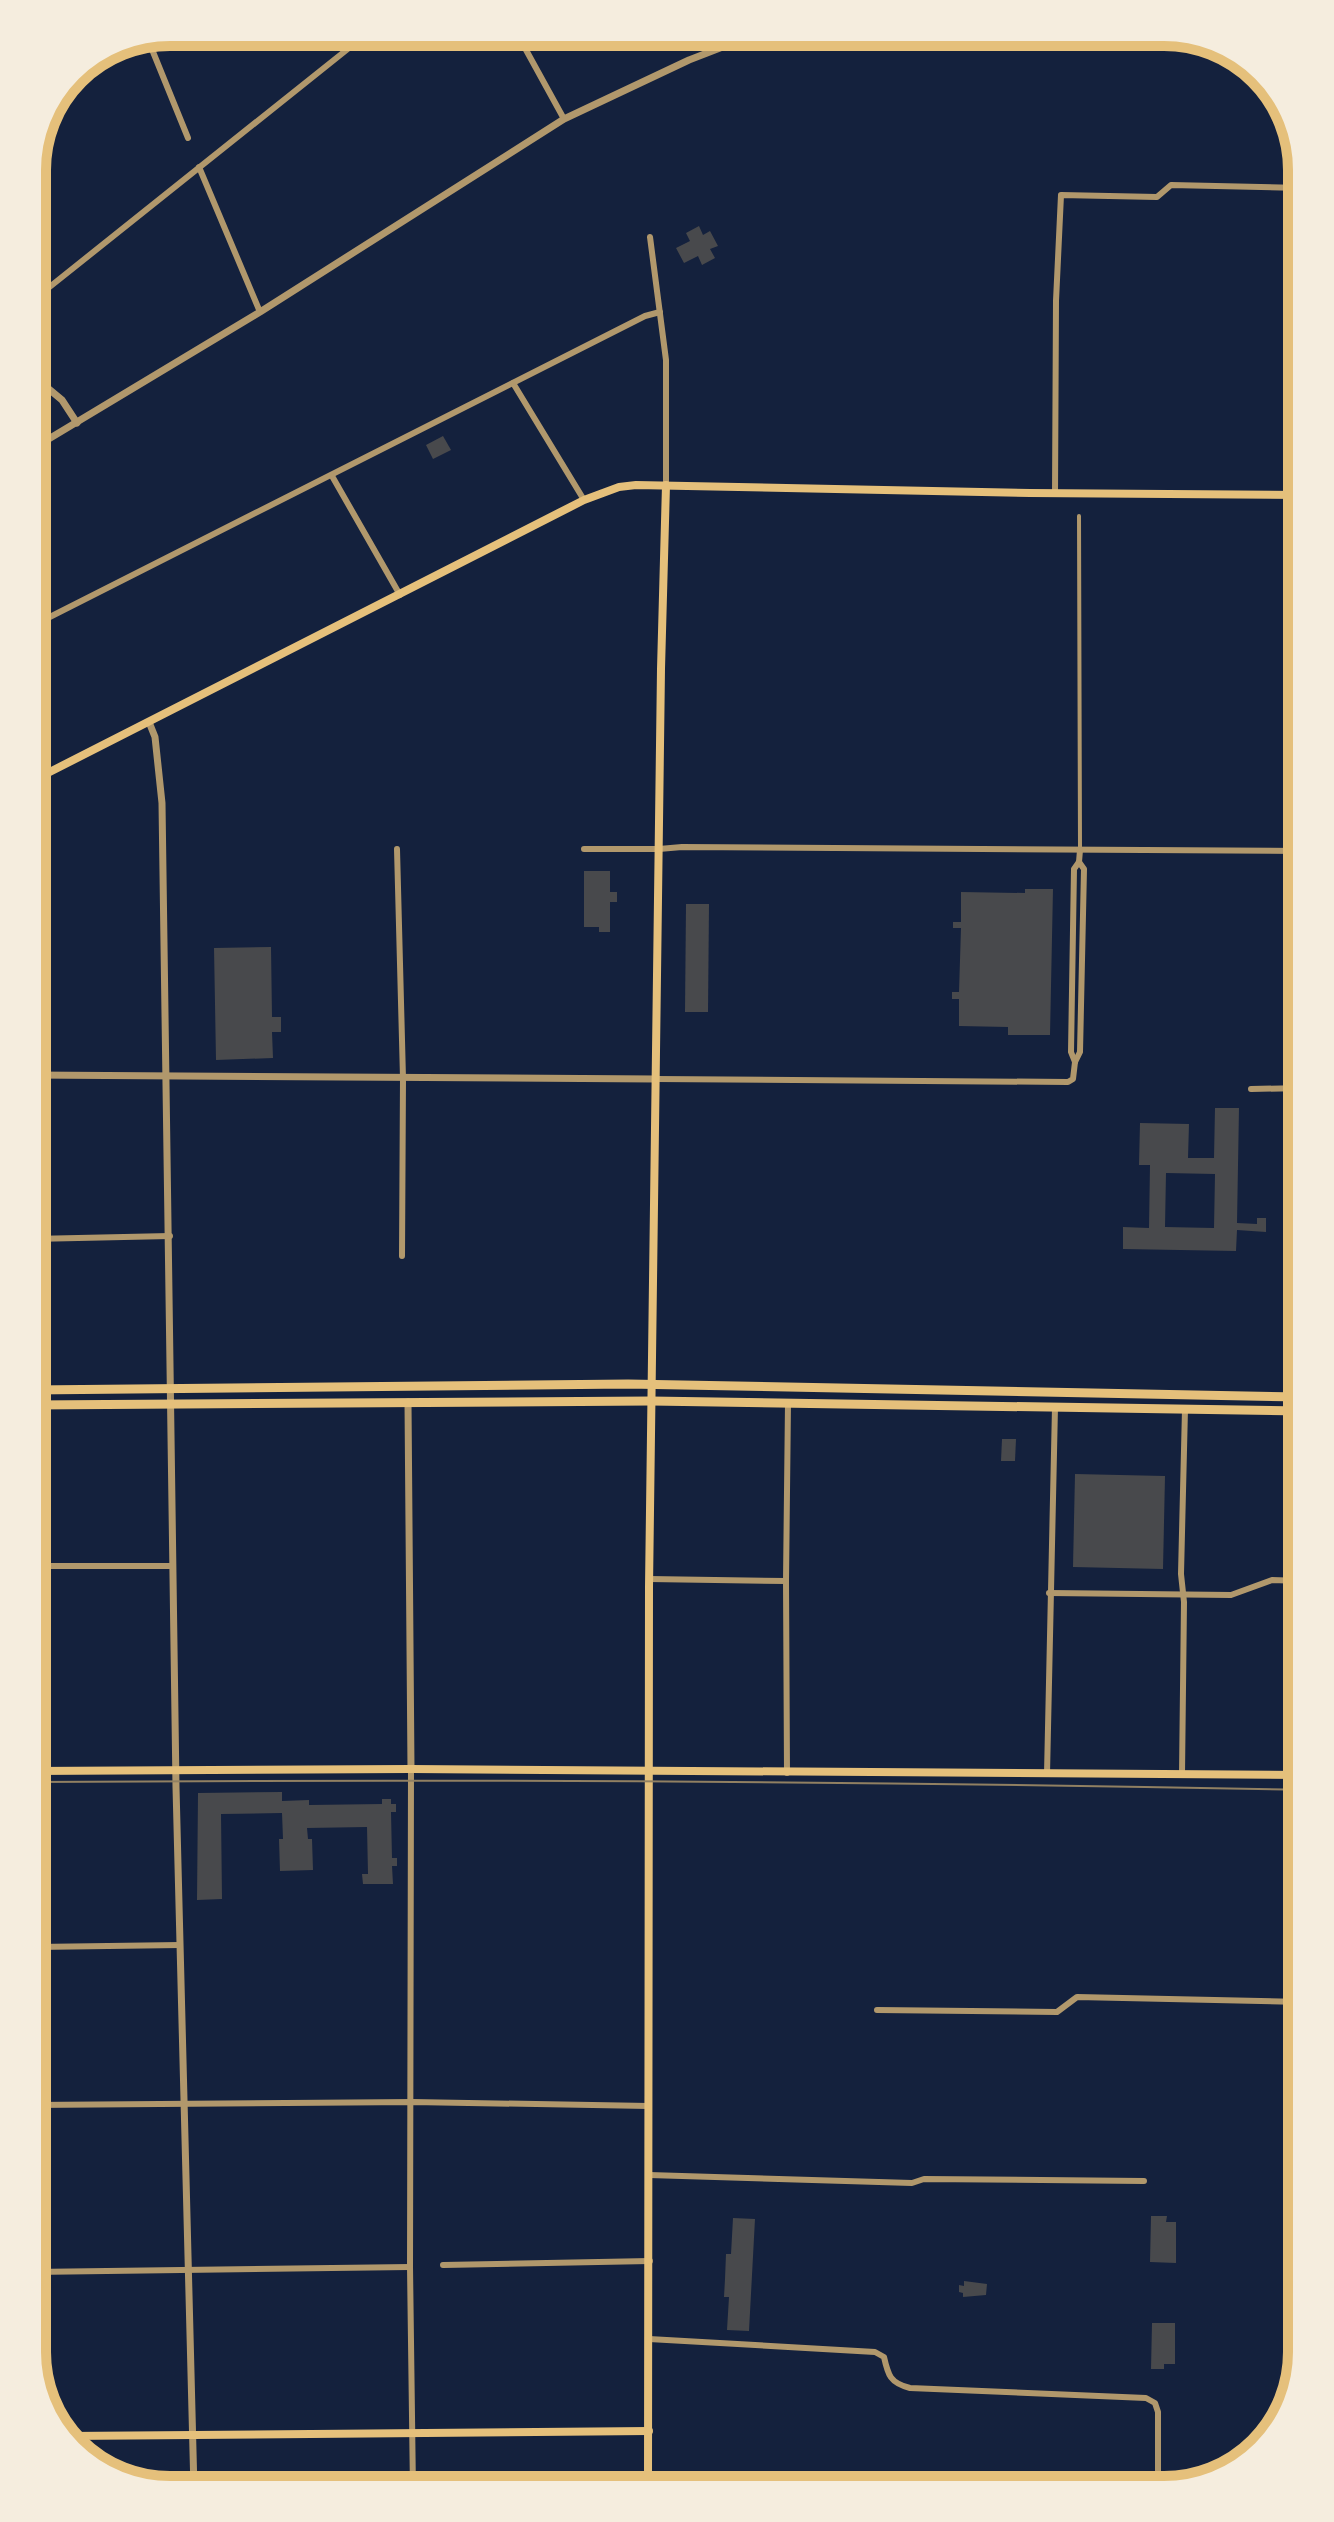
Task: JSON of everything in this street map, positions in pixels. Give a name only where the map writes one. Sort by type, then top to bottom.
[{"type":"main road","points":[[648,2476],[649,1579],[666,485]]},
{"type":"main road","points":[[46,774],[584,500],[619,487],[666,485],[1288,495]]},
{"type":"main road","points":[[46,1390],[651,1385],[1288,1397]]},
{"type":"main road","points":[[46,1405],[651,1401],[1288,1411]]},
{"type":"main road","points":[[46,1771],[411,1769],[1288,1775]]},
{"type":"main road","points":[[79,2436],[649,2431]]},
{"type":"street","points":[[46,290],[351,46]]},
{"type":"street","points":[[524,46],[564,119]]},
{"type":"street","points":[[46,441],[260,312],[564,119],[725,46]]},
{"type":"street","points":[[151,48],[188,138]]},
{"type":"street","points":[[199,167],[260,312]]},
{"type":"street","points":[[1055,493],[1056,301],[1061,195],[1157,197],[1171,185],[1288,188]]},
{"type":"street","points":[[650,237],[666,360],[666,485]]},
{"type":"street","points":[[46,619],[645,316],[660,312]]},
{"type":"street","points":[[513,383],[584,500]]},
{"type":"street","points":[[46,387],[62,400],[77,423]]},
{"type":"street","points":[[332,476],[400,595]]},
{"type":"street","points":[[46,1075],[1068,1082],[1073,1079],[1080,1052],[1082,991],[1084,869],[1079,862],[1079,516]]},
{"type":"street","points":[[149,722],[155,737],[162,803],[172,1566],[193,2476]]},
{"type":"street","points":[[397,849],[403,1078],[402,1256]]},
{"type":"street","points":[[584,849],[1288,851]]},
{"type":"street","points":[[1251,1089],[1288,1088]]},
{"type":"street","points":[[46,1239],[170,1236]]},
{"type":"street","points":[[408,1402],[413,2476]]},
{"type":"street","points":[[787,1773],[788,1403]]},
{"type":"street","points":[[1047,1774],[1055,1407]]},
{"type":"street","points":[[1182,1774],[1184,1593],[1181,1574],[1185,1409]]},
{"type":"street","points":[[46,1566],[172,1566]]},
{"type":"street","points":[[649,1579],[786,1581]]},
{"type":"street","points":[[1049,1593],[1231,1595],[1272,1580],[1288,1581]]},
{"type":"street","points":[[46,1947],[180,1945]]},
{"type":"street","points":[[877,2010],[1057,2012],[1077,1997],[1288,2002]]},
{"type":"street","points":[[46,2105],[413,2102],[649,2106]]},
{"type":"street","points":[[649,2175],[912,2183],[924,2179],[1144,2181]]},
{"type":"street","points":[[443,2265],[650,2261]]},
{"type":"street","points":[[46,2272],[410,2267]]},
{"type":"street","points":[[649,2339],[875,2352],[884,2357],[887,2374],[893,2382],[910,2388],[1136,2396],[1155,2403],[1159,2425],[1158,2476]]},
{"type":"building","points":[[699,226],[703,235],[710,231],[718,246],[710,249],[715,258],[702,265],[698,256],[684,263],[676,248],[690,241],[686,233]]},
{"type":"building","points":[[443,436],[451,450],[433,459],[426,445]]},
{"type":"building","points":[[584,871],[610,871],[610,892],[617,892],[617,902],[610,902],[610,932],[599,932],[599,927],[584,927]]},
{"type":"building","points":[[1025,889],[1053,889],[1050,1035],[1008,1035],[1008,1027],[959,1026],[959,999],[952,999],[952,992],[959,992],[961,928],[953,928],[953,922],[961,922],[961,892],[1025,893]]},
{"type":"building","points":[[686,904],[709,904],[708,1012],[685,1012]]},
{"type":"building","points":[[271,947],[272,1017],[281,1017],[281,1032],[272,1032],[273,1058],[216,1060],[214,948]]},
{"type":"building","points":[[1215,1108],[1239,1108],[1237,1223],[1257,1224],[1257,1218],[1266,1218],[1266,1232],[1237,1230],[1236,1251],[1123,1249],[1123,1227],[1149,1228],[1150,1165],[1139,1165],[1140,1123],[1189,1124],[1188,1158],[1214,1158]],"holes":[[[1166,1173],[1215,1174],[1214,1228],[1165,1227]]]},
{"type":"building","points":[[1002,1439],[1016,1439],[1015,1461],[1001,1461]]},
{"type":"building","points":[[1075,1474],[1165,1476],[1163,1569],[1073,1567]]},
{"type":"building","points":[[282,1792],[282,1801],[309,1800],[309,1805],[382,1804],[382,1799],[391,1799],[391,1804],[396,1804],[396,1812],[391,1812],[392,1858],[397,1858],[397,1866],[392,1866],[393,1884],[363,1884],[362,1874],[368,1874],[367,1827],[307,1828],[308,1839],[312,1839],[313,1870],[280,1871],[282,1813],[221,1814],[222,1899],[197,1900],[198,1793]]},
{"type":"building","points":[[1151,2216],[1167,2216],[1166,2222],[1176,2222],[1176,2263],[1150,2262]]},
{"type":"building","points":[[733,2218],[755,2219],[749,2331],[727,2330],[729,2297],[724,2297],[726,2254],[731,2254]]},
{"type":"building","points":[[964,2281],[987,2284],[986,2295],[963,2297],[959,2285],[964,2286]]},
{"type":"building","points":[[1152,2323],[1175,2323],[1175,2364],[1164,2364],[1164,2369],[1151,2369]]},
{"type":"tram line","points":[[46,1782],[667,1782],[1288,1790]]}]
